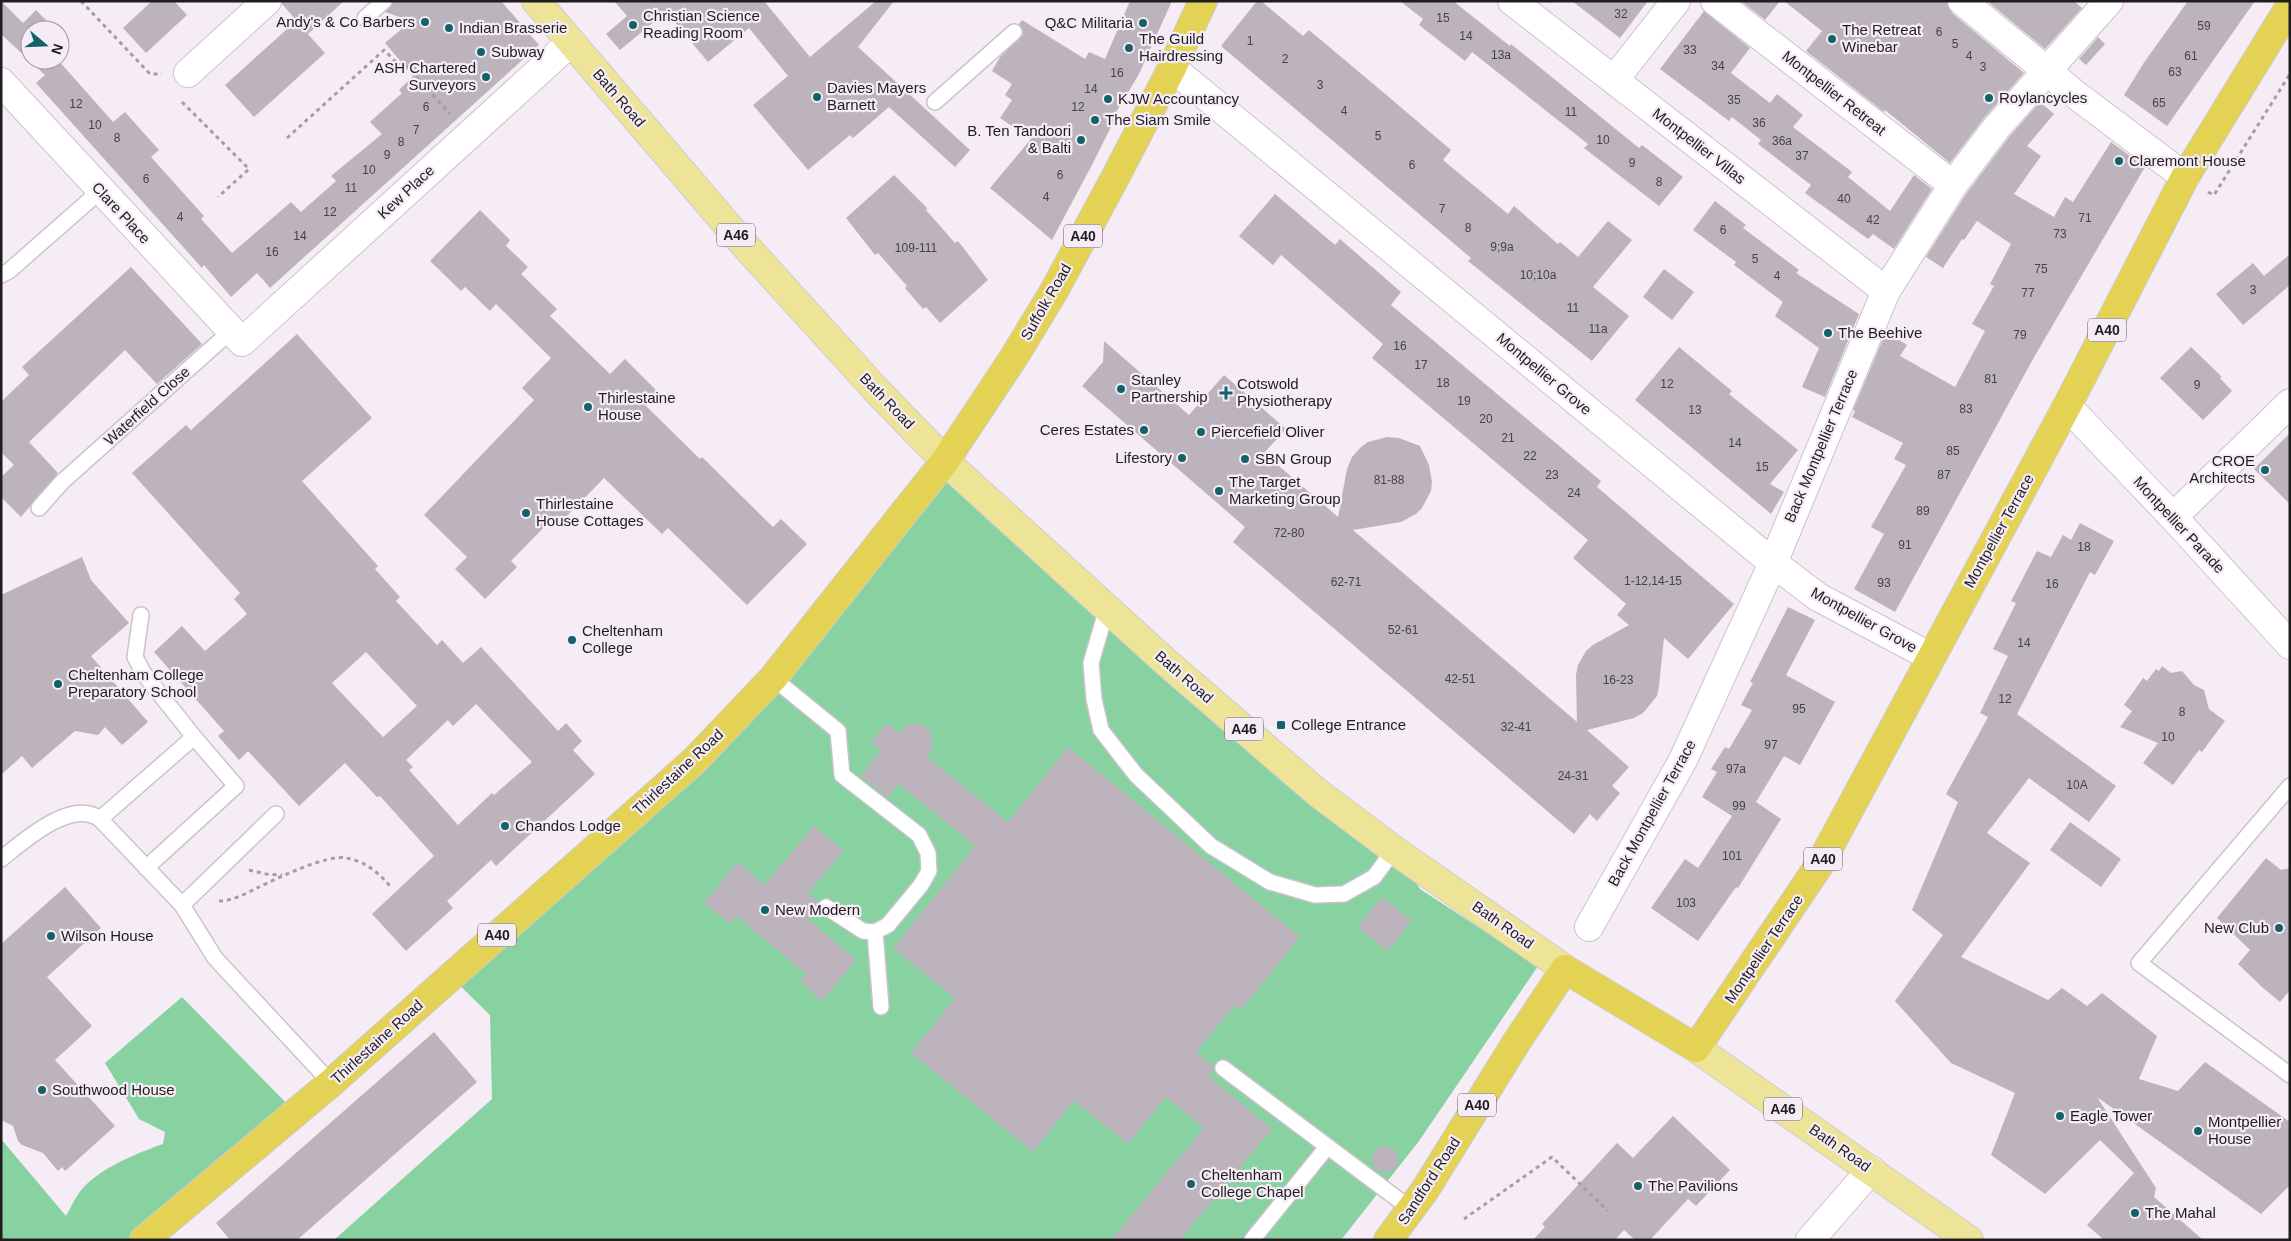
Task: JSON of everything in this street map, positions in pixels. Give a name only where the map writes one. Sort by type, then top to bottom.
[{"type":"highway","name":"Suffolk Road","points":[[945,461],[990,394],[1054,291],[1172,68],[1203,1]]},
{"type":"highway","name":"Montpellier Terrace","points":[[1696,1048],[1820,864],[1875,767],[1931,657],[2067,406],[2185,177],[2290,6]]},
{"type":"highway","name":"Thirlestaine Road","points":[[144,1240],[331,1083],[694,761],[773,678],[945,461]]},
{"type":"highway","name":"Bath Road","points":[[1565,969],[1696,1048]]},
{"type":"highway","name":"Sandford Road","points":[[1388,1240],[1411,1209],[1565,969]]},
{"type":"main road","name":"Bath Road","points":[[536,1],[741,241],[878,392],[945,461],[1167,663],[1318,793],[1394,850],[1565,969]]},
{"type":"main road","name":"Bath Road","points":[[1696,1048],[1969,1240]]},
{"type":"street","points":[[188,73],[267,1]]},
{"type":"street","name":"Montpellier Villas","points":[[1512,1],[1886,291]]},
{"type":"street","points":[[1614,80],[1676,1]]},
{"type":"street","name":"Montpellier Retreat","points":[[1715,1],[1953,185]]},
{"type":"street","points":[[1962,1],[2045,71],[2185,177]]},
{"type":"street","name":"Back Montpellier Terrace","points":[[1589,927],[1682,760],[1773,563],[1886,291],[1953,185],[1997,127],[2109,1]]},
{"type":"street","name":"Kew Place","points":[[237,337],[469,135],[571,42]]},
{"type":"street","name":"Montpellier Grove","points":[[1172,68],[1773,563],[1818,596],[1931,657]]},
{"type":"street","name":"Clare Place","points":[[1,82],[237,337]]},
{"type":"street","points":[[2173,517],[2290,403]]},
{"type":"street","name":"Montpellier Parade","points":[[2067,406],[2173,517],[2290,645]]},
{"type":"street","points":[[1810,1240],[1871,1170]]},
{"type":"lane","points":[[365,18],[384,1]]},
{"type":"lane","points":[[935,102],[1014,32]]},
{"type":"lane","points":[[1,275],[9,271],[100,191]]},
{"type":"lane","name":"Waterfield Close","points":[[39,508],[62,482],[237,337]]},
{"type":"lane","points":[[1107,608],[1091,663],[1094,699],[1101,730],[1136,775],[1211,846],[1270,882],[1315,895],[1344,894],[1374,878],[1394,850]]},
{"type":"lane","points":[[141,615],[135,657],[144,674],[236,786],[146,868]]},
{"type":"lane","points":[[773,678],[838,731],[842,775],[919,835],[928,853],[929,871],[922,885],[888,925],[875,932],[863,931],[826,907]]},
{"type":"lane","points":[[100,819],[194,737]]},
{"type":"lane","points":[[2290,786],[2139,963],[2290,1075]]},
{"type":"lane","points":[[1,859],[38,830],[78,812],[92,813],[100,819],[182,905],[215,958],[331,1083]]},
{"type":"lane","points":[[182,905],[276,814]]},
{"type":"lane","points":[[875,932],[881,1007]]},
{"type":"lane","points":[[1223,1068],[1411,1209]]},
{"type":"lane","points":[[1252,1240],[1327,1146]]},
{"type":"path","points":[[81,1],[134,57]]},
{"type":"path","points":[[286,138],[384,50],[399,65],[403,63],[469,135]]},
{"type":"path","points":[[2185,177],[2214,195],[2290,74]]},
{"type":"path","points":[[205,125],[248,169],[218,197]]},
{"type":"path","points":[[197,890],[206,898],[214,901],[224,901],[285,875],[335,858],[345,857],[367,866],[379,874],[391,887]]},
{"type":"path","points":[[231,858],[242,867],[253,872],[285,875]]},
{"type":"path","points":[[1464,1219],[1552,1158],[1608,1210]]},
{"type":"green space","points":[[945,461],[1394,850],[1420,889],[1538,966],[1419,1141],[1341,1240],[334,1240],[492,1099],[490,1015],[450,976],[694,761]]},
{"type":"green space","points":[[182,997],[296,1113],[144,1240],[1,1240],[1,1139],[66,1216],[79,1193],[95,1177],[129,1157],[163,1144],[165,1132],[139,1119],[105,1063]]},
{"type":"building","points":[[1,1],[20,20],[20,52],[1,34]]},
{"type":"building","points":[[152,1],[174,1],[187,15],[146,53],[123,28]]},
{"type":"building","points":[[282,1],[344,1],[308,34],[282,4]]},
{"type":"building","points":[[393,1],[501,1],[539,45],[270,288],[257,273],[231,297],[204,265],[202,268],[36,83],[45,75],[40,70],[67,70],[113,122],[125,112],[159,150],[151,157],[204,216],[201,219],[232,253],[291,202],[301,212],[336,181],[331,176],[382,134],[370,122],[402,93],[399,90],[413,76],[385,43],[411,21],[385,12]]},
{"type":"building","points":[[614,1],[764,1],[810,57],[876,1],[894,1],[858,47],[970,150],[955,167],[889,107],[853,138],[850,135],[808,170],[753,105],[788,76],[749,28],[708,62],[666,12],[620,50],[606,34],[627,16]]},
{"type":"building","points":[[1130,1],[1172,1],[1139,74],[1115,114],[1117,115],[1052,240],[990,188],[1031,139],[1000,118],[1012,100],[1005,95],[1012,84],[992,71],[1000,57],[1023,35],[1023,30],[1019,24],[1022,20],[1085,59],[1089,52],[1105,59]]},
{"type":"building","points":[[1257,1],[1261,1],[1303,36],[1309,30],[1390,98],[1451,150],[1443,160],[1508,214],[1514,206],[1558,244],[1560,242],[1578,257],[1608,221],[1632,240],[1593,287],[1629,316],[1592,361],[1468,261],[1471,258],[1221,46]]},
{"type":"building","points":[[1400,1],[1453,1],[1510,46],[1511,44],[1639,148],[1642,145],[1683,177],[1659,206],[1584,148],[1588,144],[1472,52],[1465,61],[1419,25],[1423,19]]},
{"type":"building","points":[[1572,1],[1648,1],[1620,38]]},
{"type":"building","points":[[1741,1],[1780,1],[1765,20]]},
{"type":"building","points":[[1784,1],[1947,1],[1952,13],[2024,73],[1985,117],[1950,163],[1885,110],[1884,112],[1806,51],[1822,31]]},
{"type":"building","points":[[1987,1],[2074,1],[2082,8],[2045,49]]},
{"type":"building","points":[[2188,1],[2255,1],[2167,126],[2124,95],[2143,64]]},
{"type":"building","points":[[36,10],[46,20],[26,20]]},
{"type":"building","points":[[1704,11],[1750,48],[1731,73],[1770,103],[1777,94],[1803,115],[1793,127],[1852,172],[1848,177],[1890,211],[1914,175],[1932,189],[1894,249],[1873,234],[1868,239],[1805,193],[1811,185],[1758,144],[1761,140],[1732,117],[1729,121],[1660,69]]},
{"type":"building","points":[[296,21],[325,53],[254,117],[225,85]]},
{"type":"building","points":[[2098,37],[2105,44],[2086,65],[2079,59]]},
{"type":"building","points":[[2040,102],[2054,114],[2027,146],[2041,156],[2014,194],[2054,217],[2065,197],[2073,202],[2111,142],[2145,167],[2033,359],[1895,612],[1854,589],[1884,534],[1871,527],[1906,465],[1894,459],[1903,443],[1852,417],[1855,411],[1853,410],[1886,332],[1907,345],[1900,356],[1955,387],[1985,331],[1972,324],[1994,286],[1990,284],[2011,244],[1977,221],[1964,240],[1962,239],[1943,268],[1926,257],[1966,194],[2009,137]]},
{"type":"building","points":[[894,175],[927,208],[926,210],[955,243],[958,241],[988,280],[940,323],[926,307],[923,309],[905,288],[907,286],[878,253],[875,255],[846,218]]},
{"type":"building","points":[[1275,194],[1335,245],[1340,239],[1401,292],[1391,305],[1601,481],[1597,487],[1734,604],[1688,659],[1664,638],[1657,696],[1643,713],[1634,718],[1587,730],[1629,767],[1612,786],[1620,793],[1597,821],[1590,814],[1574,834],[1233,542],[1245,527],[1082,386],[1103,362],[1104,341],[1189,415],[1224,375],[1286,429],[1264,453],[1338,517],[1347,469],[1352,457],[1360,448],[1368,442],[1387,437],[1399,438],[1420,446],[1429,465],[1432,482],[1431,491],[1422,508],[1416,514],[1401,522],[1353,530],[1577,722],[1576,675],[1578,665],[1586,651],[1593,645],[1629,625],[1617,615],[1626,604],[1573,558],[1588,540],[1372,358],[1383,344],[1281,255],[1273,265],[1239,236]]},
{"type":"building","points":[[1715,201],[1746,225],[1743,228],[1799,270],[1796,273],[1859,314],[1825,397],[1802,387],[1819,348],[1775,316],[1783,302],[1734,265],[1736,262],[1693,230]]},
{"type":"building","name":"Thirlestaine House","points":[[480,210],[510,240],[506,246],[528,267],[521,274],[557,309],[550,316],[610,374],[625,359],[659,393],[646,406],[700,459],[702,457],[773,527],[781,519],[807,544],[747,605],[668,528],[662,534],[604,478],[558,525],[552,519],[511,561],[517,567],[485,599],[455,569],[467,557],[424,515],[534,400],[522,388],[551,358],[496,304],[490,311],[465,287],[461,291],[430,261]]},
{"type":"building","points":[[2290,254],[2290,285],[2243,325],[2216,294],[2253,263],[2264,276]]},
{"type":"building","points":[[131,267],[202,344],[157,384],[125,350],[29,442],[58,473],[21,517],[1,497],[1,477],[14,465],[1,452],[1,402],[29,375],[22,367]]},
{"type":"building","points":[[1664,269],[1694,292],[1672,320],[1643,297]]},
{"type":"building","points":[[297,334],[372,418],[302,481],[378,566],[375,569],[400,597],[396,601],[437,645],[442,640],[463,663],[481,647],[558,731],[566,723],[582,741],[573,750],[595,774],[496,866],[491,860],[447,901],[453,908],[406,951],[372,914],[434,856],[380,796],[377,797],[345,763],[299,806],[248,751],[239,760],[218,736],[224,731],[154,652],[182,626],[205,651],[247,614],[234,599],[240,593],[132,473],[186,425],[191,430]],"holes":[[[366,652],[417,706],[383,737],[332,683]],[[476,704],[532,762],[494,795],[492,793],[458,825],[409,770],[413,767],[406,760],[448,720],[453,726]]]},
{"type":"building","points":[[1679,347],[1732,391],[1729,394],[1798,450],[1770,484],[1784,492],[1771,514],[1635,400]]},
{"type":"building","points":[[2191,347],[2222,377],[2220,378],[2232,391],[2203,420],[2160,378]]},
{"type":"building","points":[[2290,433],[2290,504],[2254,469]]},
{"type":"building","points":[[2080,523],[2114,541],[2095,575],[2090,572],[2017,714],[2116,786],[2089,822],[2029,778],[1987,833],[2030,863],[1961,957],[2048,1000],[2062,988],[2087,1006],[2102,993],[2157,1036],[2139,1079],[2178,1091],[2205,1062],[2290,1122],[2290,1185],[2261,1214],[2097,1097],[2156,1188],[2154,1197],[2203,1240],[2104,1240],[2087,1225],[2134,1173],[2100,1140],[2045,1194],[1991,1155],[2015,1093],[1951,1063],[1895,1001],[1943,935],[1912,910],[1958,802],[1946,794],[1988,717],[1980,713],[2008,656],[1993,649],[2016,603],[2011,601],[2037,551],[2051,557],[2063,535],[2071,540]]},
{"type":"building","name":"Cheltenham College Preparatory School","points":[[82,557],[91,580],[129,623],[91,656],[148,722],[122,745],[105,727],[98,735],[75,731],[32,768],[22,756],[1,775],[1,595]]},
{"type":"building","points":[[1788,607],[1815,620],[1786,675],[1835,702],[1800,765],[1784,756],[1756,802],[1781,819],[1738,888],[1736,887],[1698,941],[1651,908],[1685,859],[1698,868],[1732,816],[1702,797],[1717,772],[1711,769],[1725,747],[1729,749],[1752,710],[1741,705],[1753,683],[1750,682]]},
{"type":"building","points":[[2162,666],[2171,673],[2182,671],[2194,685],[2204,690],[2209,709],[2225,721],[2202,752],[2199,750],[2173,785],[2143,763],[2158,743],[2120,727],[2132,711],[2124,705],[2143,678],[2147,681],[2156,669],[2159,671]]},
{"type":"building","points":[[886,723],[899,733],[907,724],[920,723],[931,731],[933,746],[927,757],[1008,822],[1068,747],[1300,937],[1241,1010],[1235,1005],[1196,1052],[1214,1067],[1208,1076],[1272,1129],[1180,1240],[1111,1240],[1204,1128],[1166,1097],[1128,1144],[1074,1101],[1033,1152],[911,1053],[955,998],[893,948],[975,846],[899,784],[888,798],[861,776],[881,751],[871,743]]},
{"type":"building","points":[[2070,822],[2121,859],[2101,887],[2050,850]]},
{"type":"building","name":"New Modern","points":[[814,826],[844,851],[808,893],[818,902],[817,909],[808,919],[856,960],[822,1001],[800,981],[806,974],[737,916],[730,924],[704,903],[738,862],[764,885]]},
{"type":"building","name":"New Club","points":[[2266,858],[2281,870],[2290,868],[2290,990],[2280,1002],[2238,964],[2250,950],[2217,918]]},
{"type":"building","points":[[65,887],[101,928],[47,977],[92,1026],[55,1060],[115,1126],[65,1171],[62,1167],[58,1171],[43,1153],[22,1145],[18,1141],[13,1126],[1,1120],[1,944]]},
{"type":"building","points":[[1382,897],[1412,921],[1387,951],[1358,927]]},
{"type":"building","points":[[434,1032],[477,1082],[297,1240],[230,1240],[216,1223]]},
{"type":"building","name":"The Pavilions","points":[[1673,1116],[1730,1170],[1696,1206],[1688,1199],[1650,1240],[1635,1240],[1624,1230],[1615,1240],[1533,1240],[1545,1227],[1542,1224],[1617,1143],[1633,1158]]},
{"type":"building","points":[[1385,1146],[1394,1150],[1398,1159],[1394,1168],[1385,1172],[1376,1168],[1372,1159],[1376,1150]]},
{"type":"place","name":"Andy's & Co Barbers","points":[[425,22]]},
{"type":"place","name":"Q&C Militaria","points":[[1143,23]]},
{"type":"place","name":"Christian Science Reading Room","points":[[633,25]]},
{"type":"place","name":"Indian Brasserie","points":[[449,28]]},
{"type":"place","name":"The Retreat Winebar","points":[[1832,39]]},
{"type":"place","name":"The Guild Hairdressing","points":[[1129,48]]},
{"type":"place","name":"Subway","points":[[481,52]]},
{"type":"place","name":"ASH Chartered Surveyors","points":[[486,77]]},
{"type":"place","name":"Davies Mayers Barnett","points":[[817,97]]},
{"type":"place","name":"Roylancycles","points":[[1989,98]]},
{"type":"place","name":"KJW Accountancy","points":[[1108,99]]},
{"type":"place","name":"The Siam Smile","points":[[1095,120]]},
{"type":"place","name":"B. Ten Tandoori & Balti","points":[[1081,140]]},
{"type":"place","name":"Claremont House","points":[[2119,161]]},
{"type":"place","name":"The Beehive","points":[[1828,333]]},
{"type":"place","name":"Stanley Partnership","points":[[1121,389]]},
{"type":"place","name":"Cotswold Physiotherapy","points":[[1226,393]]},
{"type":"place","name":"Thirlestaine House","points":[[588,407]]},
{"type":"place","name":"Ceres Estates","points":[[1144,430]]},
{"type":"place","name":"Piercefield Oliver","points":[[1201,432]]},
{"type":"place","name":"Lifestory","points":[[1182,458]]},
{"type":"place","name":"SBN Group","points":[[1245,459]]},
{"type":"place","name":"CROE Architects","points":[[2265,470]]},
{"type":"place","name":"The Target Marketing Group","points":[[1219,491]]},
{"type":"place","name":"Thirlestaine House Cottages","points":[[526,513]]},
{"type":"place","name":"Cheltenham College","points":[[572,640]]},
{"type":"place","name":"Cheltenham College Preparatory School","points":[[58,684]]},
{"type":"place","name":"College Entrance","points":[[1281,725]]},
{"type":"place","name":"Chandos Lodge","points":[[505,826]]},
{"type":"place","name":"New Modern","points":[[765,910]]},
{"type":"place","name":"New Club","points":[[2279,928]]},
{"type":"place","name":"Wilson House","points":[[51,936]]},
{"type":"place","name":"Southwood House","points":[[42,1090]]},
{"type":"place","name":"Eagle Tower","points":[[2060,1116]]},
{"type":"place","name":"Montpellier House","points":[[2198,1131]]},
{"type":"place","name":"Cheltenham College Chapel","points":[[1191,1184]]},
{"type":"place","name":"The Pavilions","points":[[1638,1186]]},
{"type":"place","name":"The Mahal","points":[[2135,1213]]}]
